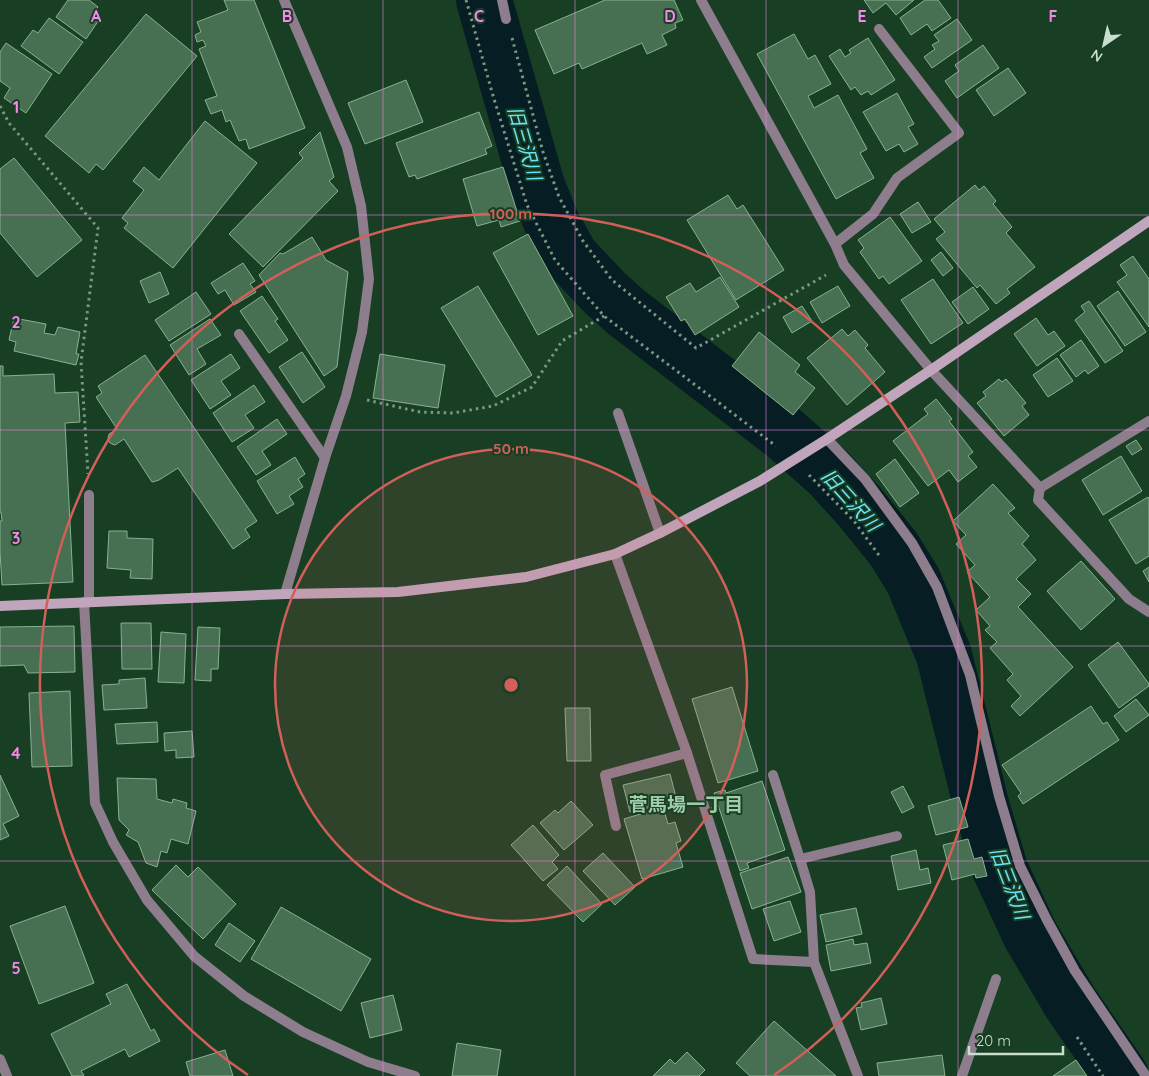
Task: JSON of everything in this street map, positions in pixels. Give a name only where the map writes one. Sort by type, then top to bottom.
[{"type":"street","points":[[284,0],[347,147],[361,206],[369,279],[362,332],[346,396],[325,458],[284,594]]},
{"type":"street","points":[[502,0],[506,18]]},
{"type":"street","points":[[701,0],[835,244],[844,265],[931,370],[1040,488]]},
{"type":"street","points":[[835,244],[873,214],[897,178],[959,133],[879,29]]},
{"type":"street","points":[[0,606],[284,594],[398,592],[526,577],[614,554],[660,533],[760,481],[794,460],[931,370],[1149,221]]},
{"type":"street","points":[[240,334],[325,458]]},
{"type":"street","points":[[618,413],[660,533]]},
{"type":"street","points":[[1149,421],[1040,488],[1038,500],[1129,599],[1149,612]]},
{"type":"street","points":[[826,439],[865,479],[912,543],[937,587],[970,675],[999,796],[1020,866],[1075,971],[1146,1076]]},
{"type":"street","points":[[89,495],[86,602],[95,803],[113,842],[147,900],[194,956],[244,996],[303,1032],[368,1062],[415,1076]]},
{"type":"street","points":[[614,554],[687,753],[753,959],[814,962]]},
{"type":"street","points":[[616,826],[604,775],[687,753]]},
{"type":"street","points":[[773,775],[810,892],[814,962],[858,1076]]},
{"type":"street","points":[[800,859],[897,836]]},
{"type":"street","points":[[962,1076],[996,979]]},
{"type":"street","points":[[0,1059],[7,1076]]},
{"type":"path","points":[[466,0],[527,205],[556,260],[604,316],[794,460],[854,521],[880,558]]},
{"type":"path","points":[[506,18],[543,152],[559,197],[583,241],[612,280],[696,348],[844,265]]},
{"type":"path","points":[[0,106],[9,123],[98,228],[81,362],[89,495]]},
{"type":"path","points":[[346,396],[420,412],[453,413],[493,406],[532,387],[562,341],[604,316]]},
{"type":"path","points":[[1076,1038],[1104,1076]]},
{"type":"building","points":[[68,0],[89,0],[98,7],[94,12],[101,17],[86,39],[56,17]]},
{"type":"building","points":[[224,0],[254,0],[305,128],[249,149],[246,139],[239,141],[230,120],[226,122],[222,110],[211,114],[205,100],[217,96],[199,49],[206,46],[203,40],[197,42],[195,35],[201,32],[197,22],[228,10]]},
{"type":"building","points":[[605,0],[674,0],[683,20],[675,23],[676,28],[662,35],[667,45],[647,54],[642,43],[582,69],[579,63],[554,74],[535,30]]},
{"type":"building","points":[[864,0],[914,0],[896,15],[886,3],[873,13]]},
{"type":"building","points":[[925,0],[938,0],[951,18],[932,31],[927,24],[911,35],[900,18]]},
{"type":"building","points":[[146,14],[197,56],[103,170],[96,164],[89,173],[45,136]]},
{"type":"building","points":[[49,18],[83,42],[59,74],[21,46],[33,30],[38,33]]},
{"type":"building","points":[[957,19],[972,40],[932,68],[924,57],[935,49],[932,45],[939,41],[934,35]]},
{"type":"building","points":[[794,34],[808,59],[815,55],[831,84],[808,96],[814,108],[838,95],[867,149],[860,153],[874,178],[836,199],[757,54]]},
{"type":"building","points":[[868,38],[895,80],[871,95],[868,91],[861,95],[855,87],[851,90],[829,56],[840,49],[845,57],[851,53],[849,50]]},
{"type":"building","points":[[6,43],[52,74],[26,113],[4,98],[10,88],[0,81],[0,52]]},
{"type":"building","points":[[983,45],[999,68],[957,98],[945,81],[959,71],[955,65]]},
{"type":"building","points":[[1008,68],[1026,93],[994,116],[976,90]]},
{"type":"building","points":[[406,80],[423,122],[365,144],[348,103]]},
{"type":"building","points":[[897,93],[914,124],[908,127],[918,144],[904,152],[899,144],[886,151],[863,112]]},
{"type":"building","points":[[479,112],[492,146],[485,149],[487,154],[417,179],[415,175],[409,177],[396,143]]},
{"type":"building","points":[[205,121],[257,163],[173,268],[124,228],[128,223],[122,218],[144,190],[133,181],[144,167],[159,180]]},
{"type":"building","points":[[320,132],[334,177],[329,181],[338,191],[263,267],[229,234],[303,158],[299,153]]},
{"type":"building","points":[[14,158],[82,240],[37,277],[0,233],[0,169]]},
{"type":"building","points":[[503,167],[520,221],[501,227],[499,220],[477,226],[463,179]]},
{"type":"building","points":[[975,185],[979,190],[984,186],[996,201],[993,204],[1012,227],[1006,233],[1035,267],[1007,289],[1010,293],[996,304],[980,285],[977,288],[936,239],[945,232],[934,219]]},
{"type":"building","points":[[728,195],[737,209],[743,205],[784,270],[736,300],[687,220]]},
{"type":"building","points":[[918,202],[931,222],[912,233],[900,214]]},
{"type":"building","points":[[890,217],[922,261],[889,284],[883,276],[879,279],[860,252],[864,248],[858,240]]},
{"type":"building","points":[[528,234],[573,316],[538,335],[493,253]]},
{"type":"building","points":[[312,237],[326,260],[348,272],[337,367],[324,376],[259,275],[280,253],[283,254]]},
{"type":"building","points":[[941,252],[953,268],[943,276],[931,260]]},
{"type":"building","points":[[1133,256],[1149,279],[1149,327],[1117,282],[1127,275],[1120,265]]},
{"type":"building","points":[[243,263],[255,281],[250,284],[256,292],[234,305],[225,290],[218,294],[211,283]]},
{"type":"building","points":[[160,272],[169,294],[149,303],[140,281]]},
{"type":"building","points":[[720,277],[739,307],[695,335],[685,319],[681,321],[666,297],[690,283],[696,292]]},
{"type":"building","points":[[933,279],[963,323],[931,344],[901,300]]},
{"type":"building","points":[[478,286],[532,375],[496,397],[441,308]]},
{"type":"building","points":[[838,286],[850,306],[822,323],[810,302]]},
{"type":"building","points":[[973,287],[989,309],[968,324],[952,302]]},
{"type":"building","points":[[1118,291],[1146,332],[1125,346],[1097,306]]},
{"type":"building","points":[[196,292],[211,314],[169,341],[155,320]]},
{"type":"building","points":[[262,296],[278,319],[275,321],[288,340],[269,353],[240,311]]},
{"type":"building","points":[[1089,301],[1123,351],[1105,363],[1075,320],[1085,312],[1081,306]]},
{"type":"building","points":[[802,306],[812,321],[792,333],[783,317]]},
{"type":"building","points":[[14,318],[46,324],[44,333],[55,335],[58,327],[80,332],[76,354],[79,354],[76,365],[14,351],[16,342],[9,340]]},
{"type":"building","points":[[1036,318],[1048,335],[1054,331],[1065,346],[1037,366],[1014,334]]},
{"type":"building","points":[[210,319],[221,335],[197,349],[206,364],[189,375],[170,345]]},
{"type":"building","points":[[842,329],[848,336],[855,330],[868,345],[865,348],[885,372],[847,405],[807,358]]},
{"type":"building","points":[[759,332],[800,365],[795,372],[815,388],[793,415],[732,366]]},
{"type":"building","points":[[1081,340],[1099,366],[1088,374],[1085,370],[1076,377],[1060,355]]},
{"type":"building","points":[[302,352],[325,387],[303,403],[279,367]]},
{"type":"building","points":[[231,354],[240,368],[221,381],[231,395],[210,409],[191,380]]},
{"type":"building","points":[[380,354],[445,365],[438,408],[373,398]]},
{"type":"building","points":[[145,355],[257,521],[245,529],[250,537],[233,549],[178,468],[159,480],[152,482],[124,439],[115,445],[109,442],[109,434],[117,429],[96,397],[102,393],[98,386]]},
{"type":"building","points":[[1057,358],[1073,381],[1048,397],[1033,375]]},
{"type":"building","points":[[0,366],[3,366],[3,376],[54,374],[55,393],[78,392],[80,422],[65,423],[73,582],[2,585],[0,552],[0,521],[2,521],[0,512]]},
{"type":"building","points":[[999,379],[1002,382],[1006,379],[1026,403],[1022,406],[1029,415],[1004,436],[977,403],[986,396],[983,392]]},
{"type":"building","points":[[254,385],[265,402],[245,415],[254,428],[232,442],[213,413]]},
{"type":"building","points":[[936,399],[952,419],[949,421],[973,452],[968,456],[977,467],[958,482],[949,470],[928,486],[893,441],[928,414],[924,409]]},
{"type":"building","points":[[277,419],[287,434],[262,451],[271,465],[256,475],[237,447]]},
{"type":"building","points":[[1136,440],[1142,449],[1132,455],[1126,446]]},
{"type":"building","points":[[1121,456],[1142,491],[1103,515],[1082,480]]},
{"type":"building","points":[[295,457],[305,474],[298,479],[303,487],[289,496],[294,504],[277,514],[257,481]]},
{"type":"building","points":[[895,459],[919,493],[900,507],[876,474]]},
{"type":"building","points":[[993,484],[1015,508],[1008,513],[1029,536],[1022,544],[1036,560],[1016,579],[1031,594],[1018,607],[1073,667],[1020,716],[1011,706],[1021,696],[1007,680],[1013,674],[990,648],[997,642],[985,630],[990,626],[976,610],[990,597],[967,572],[975,565],[956,544],[966,535],[953,521]]},
{"type":"building","points":[[1148,497],[1149,556],[1136,564],[1109,520]]},
{"type":"building","points":[[109,531],[127,531],[127,538],[153,539],[152,579],[130,578],[131,570],[107,568]]},
{"type":"building","points":[[1081,561],[1115,599],[1081,630],[1047,591]]},
{"type":"building","points":[[1149,567],[1149,582],[1143,571]]},
{"type":"building","points":[[121,623],[151,623],[152,669],[122,669]]},
{"type":"building","points":[[74,626],[75,672],[28,673],[24,665],[0,666],[0,627]]},
{"type":"building","points":[[198,627],[220,628],[218,669],[211,669],[211,681],[195,680]]},
{"type":"building","points":[[161,632],[186,634],[184,683],[158,682]]},
{"type":"building","points":[[1118,642],[1149,684],[1149,686],[1119,708],[1088,665]]},
{"type":"building","points":[[145,678],[147,708],[104,710],[102,685],[119,684],[119,680]]},
{"type":"building","points":[[732,687],[758,771],[718,783],[692,699]]},
{"type":"building","points":[[70,691],[72,766],[32,767],[29,693]]},
{"type":"building","points":[[1136,699],[1149,715],[1126,732],[1114,716]]},
{"type":"building","points":[[1091,706],[1103,724],[1107,722],[1119,740],[1023,804],[1018,796],[1021,793],[1002,765]]},
{"type":"building","points":[[565,708],[590,708],[591,761],[567,761]]},
{"type":"building","points":[[157,722],[158,742],[117,744],[115,724]]},
{"type":"building","points":[[192,731],[194,757],[176,758],[176,750],[165,751],[164,733]]},
{"type":"building","points":[[670,774],[677,801],[630,812],[623,785]]},
{"type":"building","points":[[0,775],[19,816],[3,824],[9,836],[0,840]]},
{"type":"building","points":[[117,778],[156,779],[157,799],[172,803],[173,799],[187,803],[186,808],[196,811],[188,844],[171,839],[167,853],[161,851],[157,867],[146,863],[138,842],[126,835],[129,830],[119,820]]},
{"type":"building","points":[[762,781],[785,850],[747,863],[749,868],[740,871],[714,793],[725,790],[726,793]]},
{"type":"building","points":[[903,786],[914,807],[902,813],[891,792]]},
{"type":"building","points":[[959,797],[968,827],[936,835],[928,806]]},
{"type":"building","points":[[571,801],[593,825],[564,850],[540,823],[555,810],[558,813]]},
{"type":"building","points":[[663,807],[668,824],[675,822],[681,841],[676,843],[683,867],[642,879],[624,819]]},
{"type":"building","points":[[533,825],[559,855],[552,862],[558,869],[543,881],[511,845]]},
{"type":"building","points":[[968,839],[974,859],[982,857],[987,876],[976,878],[975,874],[952,880],[943,845]]},
{"type":"building","points":[[916,850],[920,870],[928,868],[931,883],[898,890],[891,856]]},
{"type":"building","points":[[603,853],[635,887],[615,905],[583,871]]},
{"type":"building","points":[[788,857],[801,892],[752,909],[740,873]]},
{"type":"building","points":[[176,865],[188,877],[198,867],[236,904],[203,939],[152,890]]},
{"type":"building","points":[[567,866],[602,904],[583,922],[547,885]]},
{"type":"building","points":[[790,901],[801,932],[774,941],[763,909]]},
{"type":"building","points":[[65,906],[94,983],[39,1004],[10,926]]},
{"type":"building","points":[[281,907],[371,959],[341,1011],[251,959]]},
{"type":"building","points":[[856,908],[862,934],[826,942],[820,915]]},
{"type":"building","points":[[229,923],[255,941],[240,962],[215,945]]},
{"type":"building","points":[[853,939],[854,945],[867,943],[871,963],[831,971],[826,945]]},
{"type":"building","points":[[127,984],[151,1031],[154,1029],[160,1041],[129,1057],[125,1049],[81,1071],[84,1075],[72,1076],[51,1034],[111,1004],[106,994]]},
{"type":"building","points":[[393,995],[402,1030],[370,1038],[361,1003]]},
{"type":"building","points":[[881,998],[887,1024],[861,1030],[856,1008],[862,1007],[861,1003]]},
{"type":"building","points":[[774,1021],[836,1076],[750,1076],[736,1063]]},
{"type":"building","points":[[457,1043],[501,1050],[497,1076],[452,1076]]},
{"type":"building","points":[[225,1050],[233,1076],[190,1076],[186,1062]]},
{"type":"building","points":[[687,1052],[705,1070],[699,1076],[653,1076],[670,1059],[675,1064]]},
{"type":"building","points":[[942,1055],[945,1076],[879,1076],[877,1063]]},
{"type":"building","points":[[1076,1060],[1087,1076],[1053,1076]]},
{"type":"waterway","name":"旧三沢川","points":[[484,0],[537,186],[551,221],[571,257],[626,312],[785,434],[829,473],[893,548],[913,580],[944,655],[981,804],[1000,869],[1030,934],[1070,1002],[1121,1076]]},
{"type":"district","name":"菅馬場一丁目","points":[[686,804]]}]
